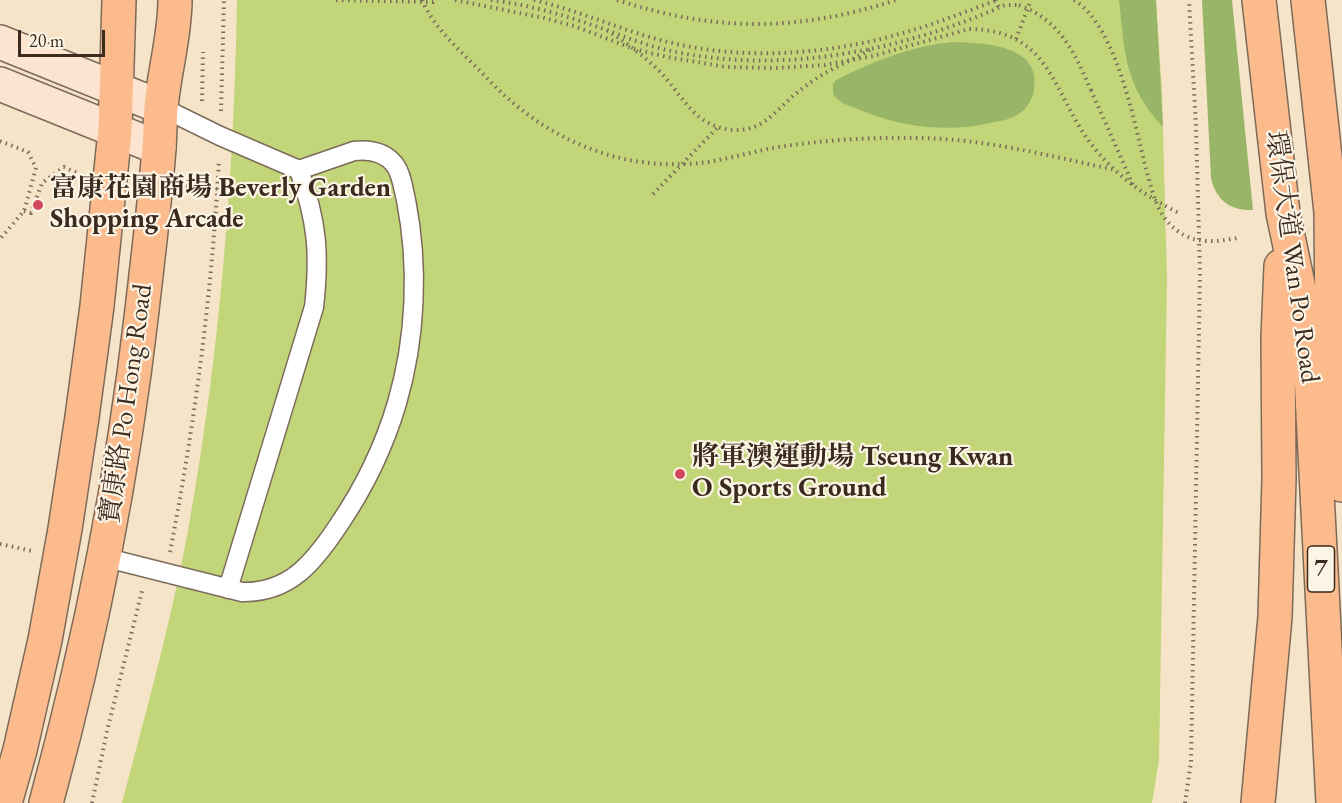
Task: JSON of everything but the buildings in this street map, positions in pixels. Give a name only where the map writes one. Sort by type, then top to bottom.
[{"type":"main road","name":"寶康路 Po Hong Road","points":[[5,803],[20,750],[45,640],[65,529],[96,306],[115,131],[119,0]]},
{"type":"main road","name":"寶康路 Po Hong Road","points":[[45,803],[84,649],[127,425],[142,312],[161,107],[175,17],[175,0]]},
{"type":"main road","name":"環保大道 Wan Po Road","points":[[1259,0],[1282,213],[1320,335],[1342,485]]},
{"type":"main road","name":"環保大道 Wan Po Road","points":[[1308,0],[1331,212],[1320,335],[1333,803]]},
{"type":"main road","points":[[0,42],[161,107]]},
{"type":"main road","points":[[0,84],[159,148]]},
{"type":"main road","points":[[1331,212],[1342,263]]},
{"type":"main road","points":[[1258,803],[1275,618],[1279,479],[1278,337],[1282,213]]},
{"type":"lane","points":[[103,557],[228,589],[256,592],[283,584],[305,568],[330,538],[351,507],[385,439],[398,402],[412,327],[413,251],[400,175],[389,159],[372,151],[354,151],[299,170],[161,107]]},
{"type":"lane","points":[[228,589],[314,307],[318,272],[317,237],[310,203],[299,170]]},
{"type":"path","points":[[172,575],[206,316],[226,138],[224,0]]},
{"type":"path","points":[[336,0],[433,2],[435,0]]},
{"type":"path","points":[[455,0],[574,26],[634,49],[726,67],[776,68],[825,64],[873,56],[969,29],[985,29],[1016,39],[1030,48],[1051,73],[1095,150],[1134,186],[1179,213]]},
{"type":"path","points":[[491,0],[546,10],[637,42],[668,50],[728,59],[776,60],[824,57],[872,49],[918,37],[1005,5],[1019,5],[1053,24],[1070,46],[1134,186]]},
{"type":"path","points":[[534,0],[579,12],[670,43],[728,52],[823,49],[870,42],[916,29],[996,0],[999,8]]},
{"type":"path","points":[[617,0],[674,16],[736,24],[778,24],[819,20],[896,0]]},
{"type":"path","points":[[1016,39],[1031,0]]},
{"type":"path","points":[[1074,0],[1090,12],[1100,25],[1107,40],[1124,85],[1160,213],[1182,234],[1199,240],[1215,241],[1237,238]]},
{"type":"path","points":[[1185,803],[1191,762],[1199,240],[1189,0]]},
{"type":"path","points":[[422,1],[437,25],[522,112],[571,141],[625,159],[653,163],[709,162],[743,153],[819,142],[916,138],[984,143],[1116,170]]},
{"type":"path","points":[[607,30],[644,56],[694,113],[703,120],[718,127],[738,130],[756,126],[765,121],[808,84],[835,67],[872,49]]},
{"type":"path","points":[[201,127],[203,50]]},
{"type":"path","points":[[653,194],[718,127]]},
{"type":"path","points":[[0,141],[28,152],[36,168],[24,211],[0,239]]},
{"type":"path","points":[[24,211],[31,213],[42,183],[64,167],[82,174]]},
{"type":"path","points":[[0,544],[39,552]]},
{"type":"path","points":[[92,803],[107,731],[147,569]]},
{"type":"green space","name":"將軍澳運動場 Tseung Kwan O Sports Ground","points":[[237,0],[1156,0],[1162,93],[1167,279],[1159,760],[1152,803],[122,803],[175,595],[200,460],[224,263],[233,132]]},
{"type":"green space","points":[[1119,0],[1156,0],[1163,127],[1150,112],[1134,83],[1125,53]]},
{"type":"green space","points":[[1202,0],[1232,0],[1253,210],[1237,209],[1225,203],[1216,192],[1211,178]]},
{"type":"green space","points":[[952,42],[994,45],[1020,55],[1029,63],[1034,75],[1034,90],[1026,108],[1011,118],[990,123],[957,128],[924,127],[876,116],[845,104],[833,94],[833,84],[836,80],[864,67],[907,51]]},
{"type":"place","name":"富康花園商場 Beverly Garden Shopping Arcade","points":[[38,205]]},
{"type":"place","name":"將軍澳運動場 Tseung Kwan O Sports Ground","points":[[680,474]]}]
